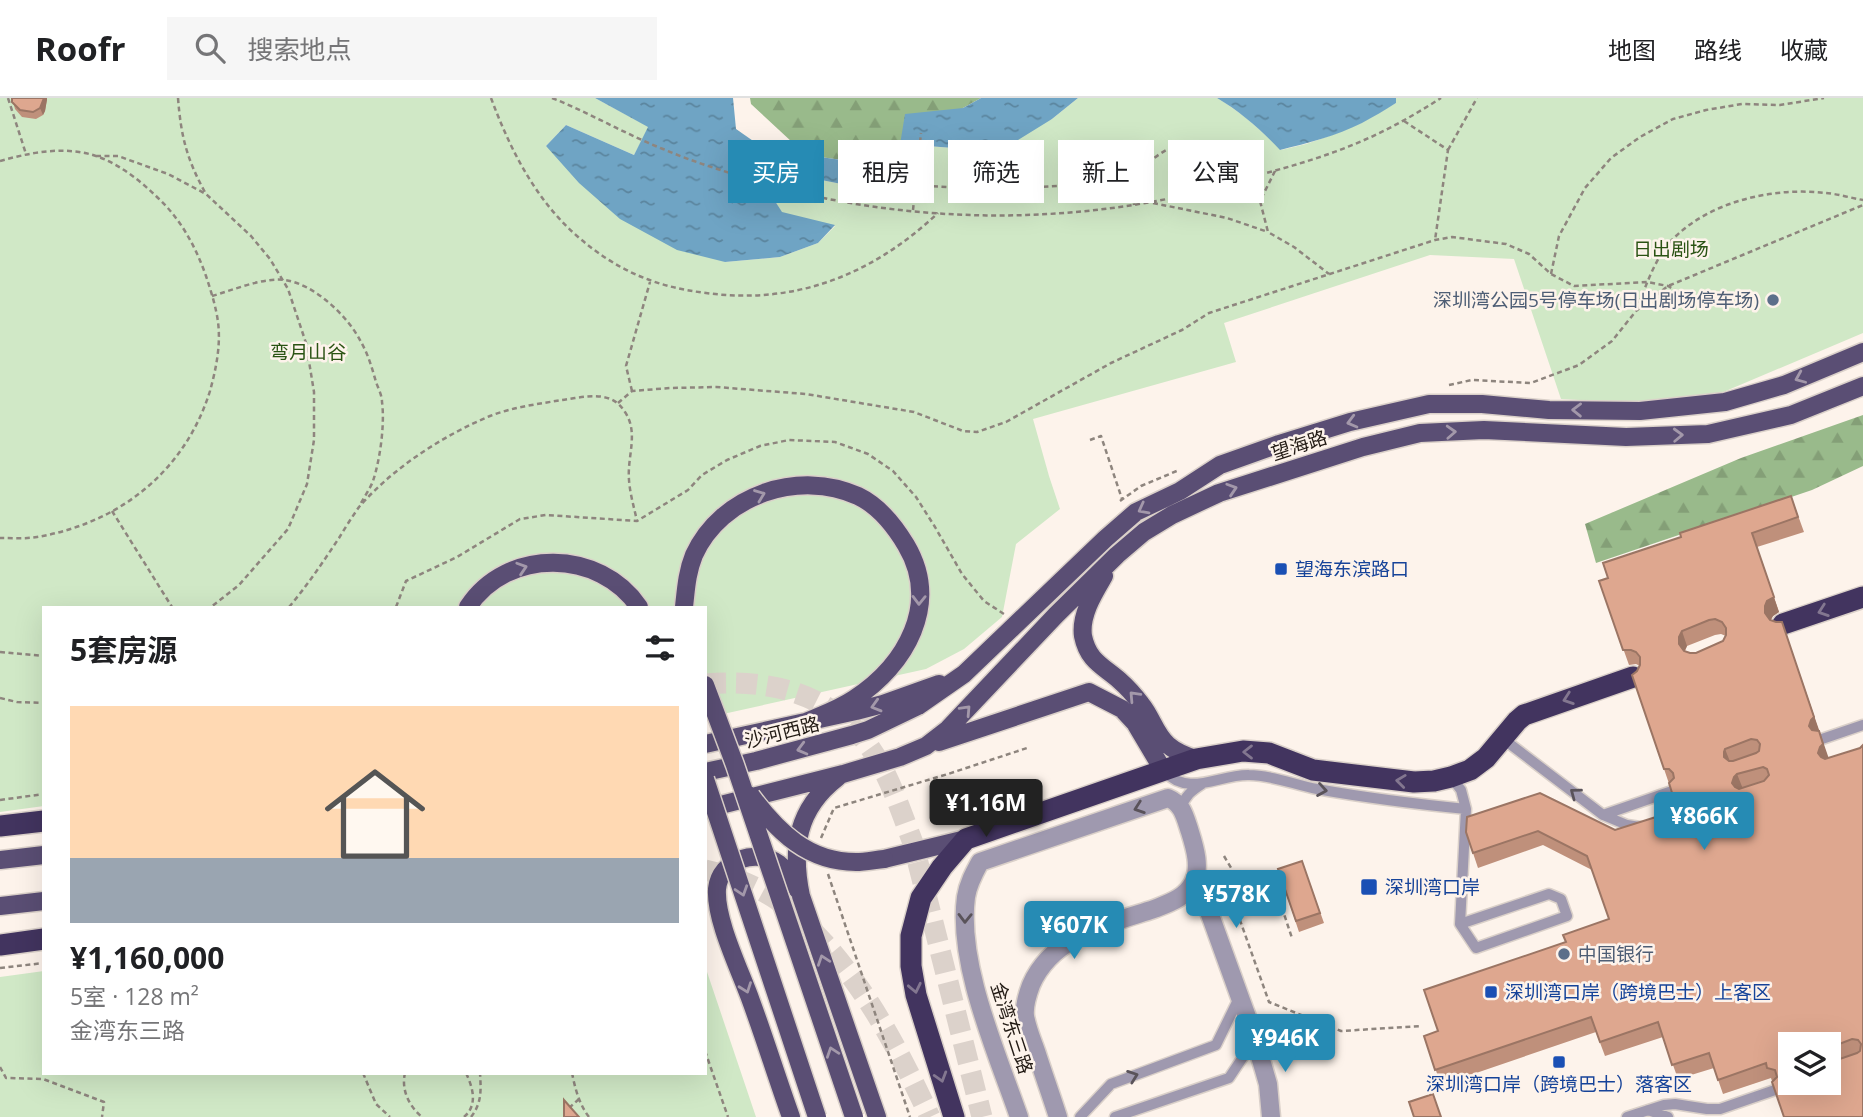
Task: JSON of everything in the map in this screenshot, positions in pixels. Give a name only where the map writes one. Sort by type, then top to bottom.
[{"type":"highway","points":[[1783,624],[1863,597]]},
{"type":"highway","points":[[954,1117],[916,995],[911,966],[911,936],[921,898],[942,867],[966,839],[1196,759],[1243,751],[1269,752],[1313,770],[1414,782],[1451,778],[1470,770],[1486,758],[1524,715],[1633,677]]},
{"type":"highway","points":[[0,826],[42,821]]},
{"type":"highway","points":[[0,945],[42,939]]},
{"type":"main road","name":"望海路","points":[[868,730],[918,706],[964,674],[1136,512],[1180,491],[1220,465],[1350,422],[1429,404],[1640,411],[1725,402],[1784,385],[1863,352]]},
{"type":"main road","name":"望海路","points":[[843,774],[900,757],[926,746],[948,729],[1117,555],[1144,532],[1172,515],[1219,493],[1363,446],[1420,433],[1484,430],[1626,437],[1708,434],[1791,415],[1863,386]]},
{"type":"main road","points":[[684,606],[687,579],[695,554],[706,536],[724,516],[743,502],[765,492],[816,485],[837,488],[860,497],[879,511],[897,530],[911,554],[918,577],[920,599],[917,622],[901,655],[890,668],[856,698],[806,722]]},
{"type":"main road","points":[[1117,555],[1093,594],[1084,619],[1083,634],[1087,647],[1097,664],[1119,681],[1143,706],[1156,732],[1167,744],[1179,753],[1196,759]]},
{"type":"main road","points":[[469,606],[487,586],[508,573],[531,564],[552,562],[576,564],[599,572],[618,584],[638,606]]},
{"type":"main road","points":[[707,744],[883,704],[964,674]]},
{"type":"main road","points":[[707,690],[735,765],[854,1117]]},
{"type":"main road","points":[[926,746],[1089,692],[1122,709],[1135,723],[1163,770]]},
{"type":"main road","name":"沙河西路","points":[[707,772],[868,730]]},
{"type":"main road","points":[[1136,780],[1143,767],[1144,738]]},
{"type":"main road","points":[[735,765],[750,794],[768,819],[789,839],[813,853],[835,861],[884,859],[966,839]]},
{"type":"main road","points":[[707,808],[843,774]]},
{"type":"main road","points":[[801,896],[796,862],[800,830],[814,800],[825,787],[843,774]]},
{"type":"main road","points":[[707,785],[817,1117]]},
{"type":"main road","points":[[0,860],[42,855]]},
{"type":"main road","points":[[791,1117],[722,924],[717,888],[720,877],[729,866],[740,859],[752,857],[778,863],[788,872],[801,896],[877,1117]]},
{"type":"main road","points":[[707,898],[722,924]]},
{"type":"main road","points":[[0,906],[42,901]]},
{"type":"street","name":"金湾东三路","points":[[1019,1117],[981,1008],[969,957],[964,924],[966,895],[971,878],[980,862],[1168,798],[1177,802],[1181,808]]},
{"type":"street","points":[[1181,808],[1196,855],[1196,876],[1255,1039],[1268,1084],[1271,1117]]},
{"type":"street","points":[[1058,1117],[1024,1013],[1031,985],[1044,964],[1061,947],[1082,934],[1176,900],[1185,894],[1196,876]]},
{"type":"lane","points":[[1822,739],[1863,725]]},
{"type":"lane","points":[[1503,738],[1603,815],[1628,825],[1651,826]]},
{"type":"lane","points":[[1163,770],[1171,779],[1184,783],[1202,784],[1249,775],[1315,789],[1466,809]]},
{"type":"lane","points":[[1451,778],[1461,790],[1466,809],[1460,924],[1476,947],[1567,916],[1561,899],[1549,894],[1460,924]]},
{"type":"lane","points":[[1181,808],[1190,792],[1202,784]]},
{"type":"lane","points":[[1603,815],[1672,791]]},
{"type":"lane","points":[[1080,1117],[1111,1084],[1216,1045],[1240,997]]},
{"type":"lane","points":[[1115,1117],[1229,1078],[1255,1039]]},
{"type":"lane","points":[[1627,1117],[1664,1105],[1720,1108],[1775,1090]]},
{"type":"lane","points":[[1648,1110],[1668,1117]]},
{"type":"path","points":[[8,98],[26,154]]},
{"type":"path","points":[[178,98],[184,143],[206,194]]},
{"type":"path","points":[[491,98],[524,173],[549,207],[576,235],[612,262],[650,282],[732,297],[773,296],[814,287],[849,275],[884,255],[916,234],[938,213]]},
{"type":"path","points":[[552,98],[663,149],[744,177],[872,207],[938,213],[1014,215],[1081,212],[1144,203]]},
{"type":"path","points":[[1154,201],[1275,171],[1349,146],[1404,121],[1441,98]]},
{"type":"path","points":[[1435,240],[1448,150],[1477,98]]},
{"type":"path","points":[[1551,274],[1559,236],[1585,188],[1611,158],[1640,137],[1673,119],[1706,110],[1742,104],[1780,105],[1824,98]]},
{"type":"path","points":[[1404,121],[1448,150]]},
{"type":"path","points":[[920,140],[921,133]]},
{"type":"path","points":[[0,160],[26,154],[78,152],[120,167],[144,184],[167,206],[187,232],[200,260],[218,323],[218,353],[204,410],[174,461],[136,497],[112,511],[65,531],[34,538],[0,538]]},
{"type":"path","points":[[94,156],[118,156],[168,174],[206,194],[251,236],[270,259],[288,289],[306,343],[314,392],[314,440],[307,484],[288,529],[239,584],[212,606]]},
{"type":"path","points":[[1268,232],[1260,201],[1275,171]]},
{"type":"path","points":[[934,186],[1015,189],[1058,187]]},
{"type":"path","points":[[1636,311],[1653,268],[1675,236],[1710,211],[1747,198],[1785,193],[1825,193],[1863,200]]},
{"type":"path","points":[[913,211],[914,203]]},
{"type":"path","points":[[1154,203],[1227,218],[1268,232],[1294,247],[1329,274]]},
{"type":"path","points":[[618,403],[632,391],[670,387],[716,387],[806,394],[914,412],[963,431],[977,432],[1006,422],[1111,363],[1182,330],[1209,313],[1451,237],[1506,244],[1529,254],[1551,274],[1574,286],[1647,282],[1668,286],[1695,302]]},
{"type":"path","points":[[212,296],[282,279],[298,282],[321,296],[341,315],[360,341],[383,402],[382,432],[372,483],[359,508],[290,606]]},
{"type":"path","points":[[632,391],[625,366],[650,282]]},
{"type":"path","points":[[359,508],[416,457],[491,416],[528,406],[594,396],[606,397],[618,403],[626,413],[632,429],[629,478],[631,500],[638,521]]},
{"type":"path","points":[[1090,440],[1101,436],[1122,499]]},
{"type":"path","points":[[396,606],[406,581],[457,557],[520,519],[546,514],[638,521],[688,490],[702,475],[727,460],[760,446]]},
{"type":"path","points":[[112,511],[171,606]]},
{"type":"path","points":[[0,652],[42,656]]},
{"type":"path","points":[[0,698],[42,704]]},
{"type":"path","points":[[821,840],[834,808],[1027,748]]},
{"type":"path","points":[[0,800],[42,794]]},
{"type":"path","points":[[1224,856],[1233,871],[1230,892],[1269,1002],[1341,1031],[1421,1026]]},
{"type":"path","points":[[827,873],[910,1117]]},
{"type":"path","points":[[1233,898],[1274,884],[1292,938]]},
{"type":"path","points":[[1258,889],[1263,902]]},
{"type":"path","points":[[0,968],[42,962]]},
{"type":"path","points":[[707,1057],[728,1117]]},
{"type":"path","points":[[0,1067],[6,1078],[43,1079],[104,1102],[102,1117]]},
{"type":"path","points":[[364,1075],[376,1104],[390,1117]]},
{"type":"path","points":[[404,1075],[409,1102],[422,1117]]},
{"type":"path","points":[[464,1117],[472,1107],[474,1098],[467,1075]]},
{"type":"path","points":[[472,1117],[481,1100],[480,1075]]},
{"type":"path","points":[[573,1075],[579,1099],[589,1117]]},
{"type":"path","points":[[564,1112],[579,1099]]},
{"type":"green space","name":"弯月山谷","points":[[0,98],[595,98],[649,127],[634,155],[566,125],[546,146],[725,262],[780,257],[818,243],[835,226],[782,213],[776,203],[824,203],[824,181],[838,183],[838,203],[934,203],[934,147],[948,148],[948,203],[1044,203],[1044,140],[1003,140],[1052,119],[1078,98],[1217,98],[1251,122],[1281,150],[1306,144],[1361,123],[1396,103],[1396,98],[1863,98],[1863,333],[1714,396],[1671,405],[1561,399],[1514,259],[1430,255],[1224,323],[1236,362],[1033,419],[1060,509],[1016,544],[1002,617],[964,649],[926,669],[707,718],[707,606],[42,606],[42,806],[0,812]]},
{"type":"green space","points":[[750,98],[981,98],[963,108],[925,140],[838,140],[838,159],[824,158],[824,140],[790,140],[751,104]]},
{"type":"green space","points":[[1863,415],[1863,466],[1812,490],[1596,563],[1585,524],[1741,458]]},
{"type":"green space","points":[[42,971],[42,1075],[707,1075],[707,972],[756,1117],[0,1117],[0,977]]},
{"type":"water","points":[[595,98],[733,98],[736,129],[752,140],[728,140],[728,203],[776,203],[782,212],[835,225],[818,243],[780,257],[725,262],[677,250],[620,219],[579,183],[546,146],[566,125],[634,155],[648,127]]},
{"type":"water","points":[[981,98],[1078,98],[1052,119],[1018,140],[948,140],[948,148],[934,147],[934,140],[901,140],[905,114],[963,108]]},
{"type":"water","points":[[1217,98],[1396,98],[1396,103],[1342,132],[1280,150],[1266,135]]},
{"type":"water","points":[[824,158],[838,159],[838,183],[824,181]]},
{"type":"building","points":[[12,98],[44,98],[40,108],[33,112],[20,110],[12,102]]},
{"type":"building","points":[[1791,496],[1798,517],[1752,533],[1774,597],[1767,601],[1765,613],[1770,620],[1782,622],[1814,717],[1809,726],[1812,730],[1819,731],[1823,744],[1818,753],[1825,759],[1863,745],[1863,1117],[1784,1117],[1772,1082],[1777,1077],[1775,1070],[1767,1068],[1766,1063],[1718,1080],[1709,1053],[1672,1065],[1658,1022],[1600,1042],[1591,1017],[1435,1070],[1424,1036],[1438,1031],[1424,990],[1566,942],[1563,935],[1609,919],[1587,856],[1538,831],[1473,853],[1466,832],[1467,817],[1540,793],[1615,830],[1678,810],[1683,806],[1681,798],[1673,796],[1669,783],[1674,778],[1673,773],[1664,769],[1632,675],[1640,665],[1640,657],[1636,652],[1623,650],[1599,581],[1608,578],[1603,563],[1681,537],[1680,533]],"holes":[[[1715,619],[1722,622],[1726,628],[1723,641],[1696,653],[1684,651],[1679,644],[1682,631]],[[1751,739],[1760,744],[1759,751],[1733,761],[1724,757],[1725,749]],[[1763,767],[1769,775],[1764,781],[1739,789],[1732,783],[1737,774]]]},
{"type":"building","points":[[1302,861],[1320,913],[1296,921],[1278,869]]},
{"type":"building","points":[[1433,1094],[1441,1117],[1414,1117],[1409,1102]]},
{"type":"building","points":[[564,1100],[579,1117],[564,1117]]},
{"type":"tunnel","points":[[707,684],[772,687],[813,700],[832,710],[849,724],[873,752],[893,790],[913,843],[982,1117]]},
{"type":"tunnel","points":[[707,871],[744,882],[771,896],[797,915],[825,944],[871,1005],[930,1117]]},
{"type":"place","name":"深圳湾公园5号停车场(日出剧场停车场)","points":[[1773,300]]},
{"type":"place","name":"望海东滨路口","points":[[1281,569]]},
{"type":"place","name":"深圳湾口岸","points":[[1369,887]]},
{"type":"place","name":"中国银行","points":[[1564,954]]},
{"type":"place","name":"深圳湾口岸（跨境巴士）上客区","points":[[1491,992]]},
{"type":"place","name":"深圳湾口岸（跨境巴士）落客区","points":[[1559,1062]]},
{"type":"park label","name":"日出剧场","points":[[1671,249]]}]
